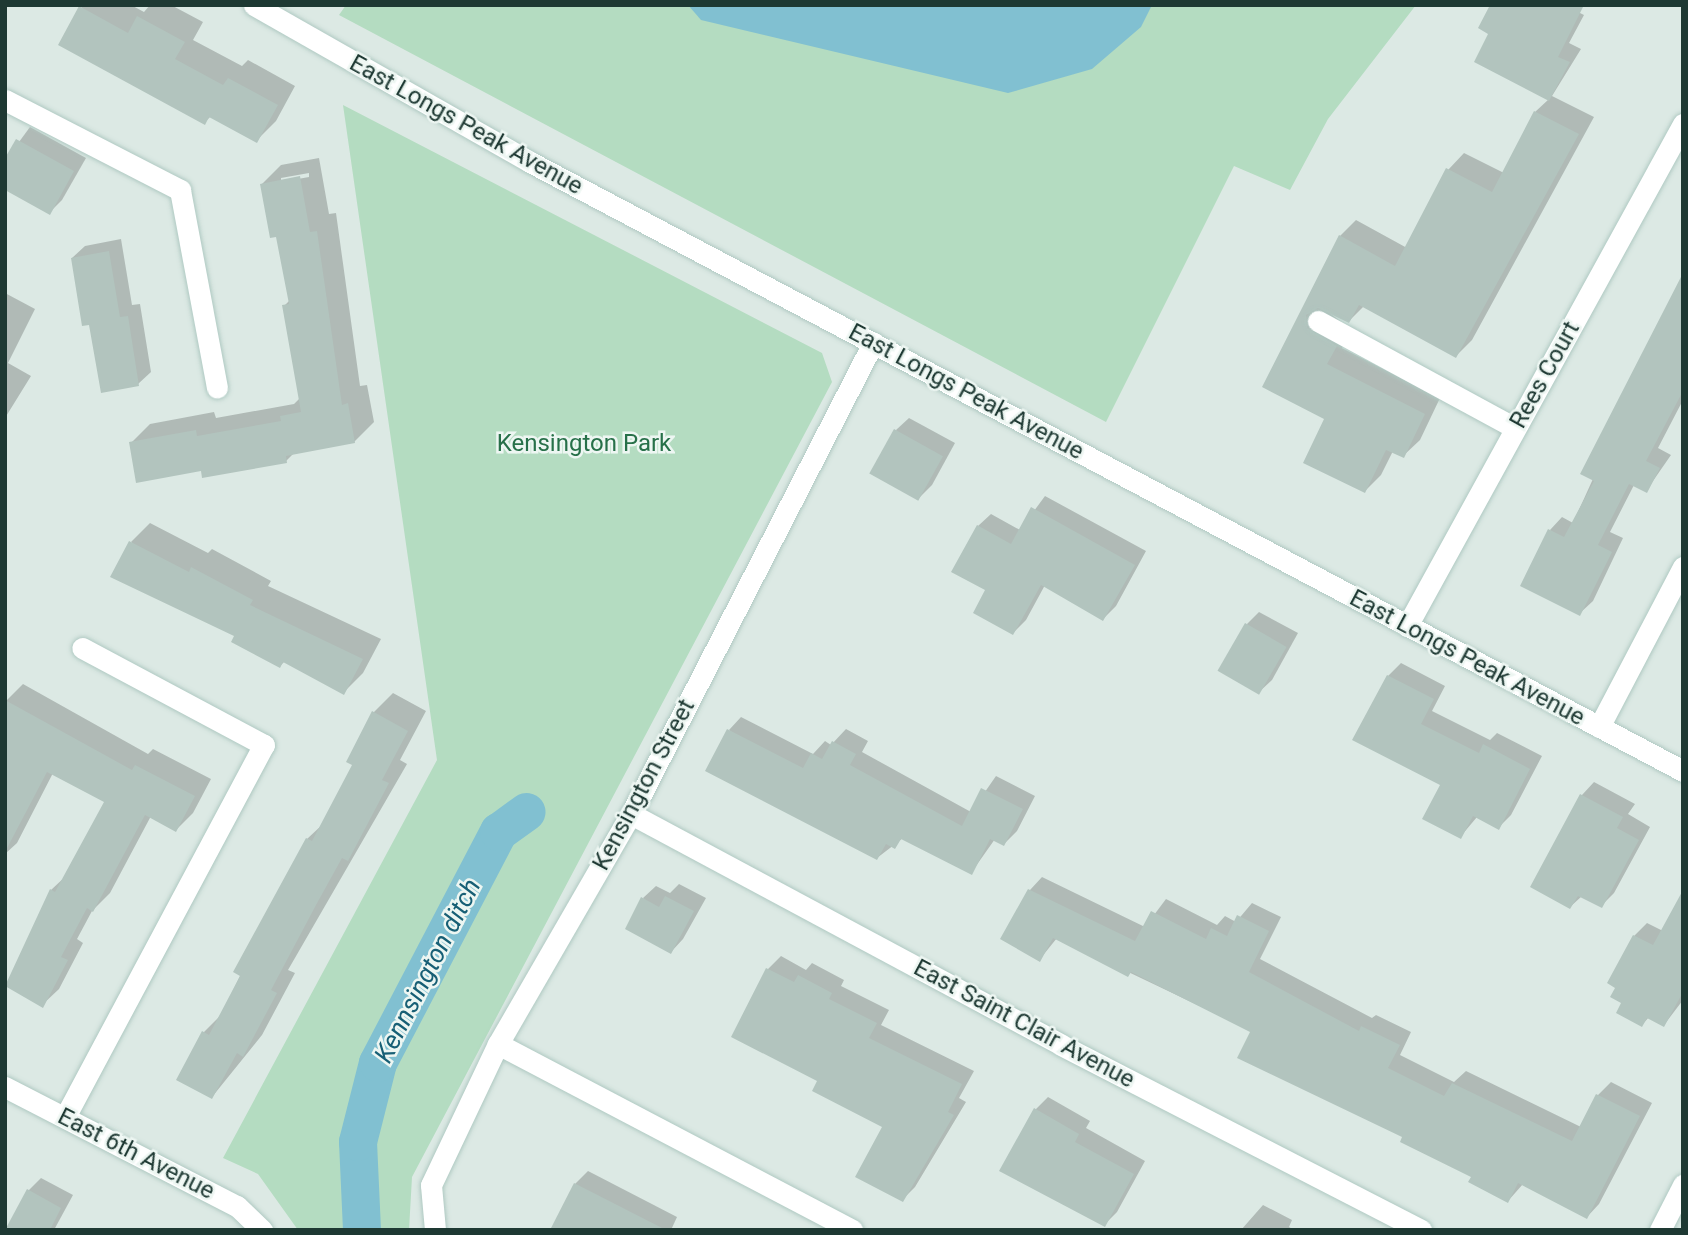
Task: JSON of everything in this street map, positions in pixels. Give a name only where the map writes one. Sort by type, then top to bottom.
[{"type":"street","name":"East Longs Peak Avenue","points":[[254,5],[530,162],[1683,771]]},
{"type":"street","points":[[5,100],[180,190],[217,388]]},
{"type":"street","name":"Rees Court","points":[[1407,626],[1683,124]]},
{"type":"street","points":[[1318,321],[1516,428]]},
{"type":"street","name":"Kensington Street","points":[[435,1230],[432,1185],[498,1044],[631,814],[873,342]]},
{"type":"street","points":[[1599,727],[1683,567]]},
{"type":"street","points":[[65,1117],[264,745],[82,648]]},
{"type":"street","name":"East Saint Clair Avenue","points":[[631,814],[1061,1045],[1421,1230]]},
{"type":"street","points":[[498,1044],[852,1230]]},
{"type":"street","name":"East 6th Avenue","points":[[5,1087],[237,1206],[262,1230]]},
{"type":"street","points":[[1660,1230],[1683,1185]]},
{"type":"green space","points":[[346,5],[1416,5],[1328,119],[1290,190],[1234,166],[1106,422],[339,15]]},
{"type":"green space","name":"Kensington Park","points":[[343,105],[822,353],[832,382],[412,1177],[409,1230],[298,1230],[258,1174],[223,1158],[437,760]]},
{"type":"water","points":[[688,5],[1152,5],[1141,27],[1092,69],[1008,93],[701,20]]},
{"type":"building","points":[[1490,5],[1584,5],[1558,57],[1570,62],[1549,101],[1474,62],[1488,34],[1478,28]]},
{"type":"building","points":[[79,6],[128,33],[137,16],[185,42],[175,59],[223,85],[228,78],[278,105],[257,143],[209,117],[205,125],[58,45]]},
{"type":"building","points":[[1534,111],[1579,134],[1456,358],[1359,305],[1349,323],[1318,308],[1306,315],[1307,328],[1337,346],[1327,364],[1425,414],[1404,458],[1386,450],[1365,493],[1303,463],[1324,419],[1262,387],[1339,235],[1395,266],[1446,168],[1492,192]]},
{"type":"building","points":[[16,139],[74,171],[50,215],[5,190],[5,158]]},
{"type":"building","points":[[300,176],[310,232],[317,231],[342,405],[348,403],[355,443],[286,456],[287,463],[202,478],[201,471],[136,483],[129,442],[196,430],[197,436],[281,421],[280,416],[301,412],[282,305],[289,304],[276,237],[270,238],[260,184]]},
{"type":"building","points":[[109,251],[120,317],[128,316],[139,386],[101,393],[89,325],[82,326],[71,258]]},
{"type":"building","points":[[1683,273],[1683,391],[1646,461],[1660,468],[1647,493],[1629,484],[1598,545],[1612,552],[1580,616],[1520,586],[1548,529],[1564,537],[1594,481],[1580,474]]},
{"type":"building","points":[[894,429],[943,456],[918,501],[869,474]]},
{"type":"building","points":[[1031,507],[1135,565],[1103,621],[1041,585],[1013,635],[973,613],[985,590],[951,572],[977,525],[1011,544]]},
{"type":"building","points":[[129,541],[189,572],[191,567],[253,600],[250,605],[363,659],[344,695],[283,662],[280,668],[231,642],[234,636],[110,577]]},
{"type":"building","points":[[1245,623],[1287,647],[1259,695],[1218,671]]},
{"type":"building","points":[[1387,675],[1434,699],[1421,724],[1479,753],[1483,744],[1530,769],[1499,830],[1473,816],[1461,839],[1422,819],[1440,785],[1352,740]]},
{"type":"building","points":[[5,700],[132,770],[135,765],[195,796],[176,832],[145,815],[93,912],[87,908],[61,957],[68,960],[43,1008],[5,986],[50,889],[55,892],[104,802],[47,772],[5,852]]},
{"type":"building","points":[[372,711],[408,731],[382,780],[389,783],[348,861],[342,858],[316,905],[271,990],[277,993],[243,1057],[237,1053],[212,1099],[176,1080],[202,1031],[209,1035],[240,976],[233,972],[306,838],[312,841],[352,765],[346,762]]},
{"type":"building","points":[[727,729],[803,768],[811,753],[822,759],[832,741],[856,754],[850,765],[962,826],[981,788],[1023,809],[1004,846],[990,839],[972,875],[901,839],[895,849],[886,844],[877,860],[705,771]]},
{"type":"building","points":[[1580,794],[1623,817],[1617,828],[1639,840],[1602,908],[1578,896],[1570,909],[1530,887]]},
{"type":"building","points":[[1028,889],[1135,941],[1151,911],[1206,939],[1211,928],[1227,936],[1237,915],[1269,931],[1249,972],[1359,1031],[1361,1026],[1400,1045],[1388,1068],[1444,1096],[1452,1083],[1572,1141],[1596,1094],[1640,1116],[1587,1219],[1518,1183],[1508,1203],[1468,1182],[1471,1177],[1400,1142],[1402,1137],[1237,1058],[1250,1032],[1131,972],[1128,977],[1053,938],[1040,962],[1000,939]]},
{"type":"building","points":[[1683,890],[1683,992],[1664,1027],[1647,1018],[1642,1027],[1616,1013],[1621,1003],[1610,997],[1615,988],[1607,983],[1633,935],[1653,945]]},
{"type":"building","points":[[665,896],[694,911],[671,954],[625,929],[641,897],[659,907]]},
{"type":"building","points":[[766,968],[794,982],[798,975],[832,993],[829,999],[877,1023],[869,1038],[962,1084],[948,1112],[954,1115],[903,1202],[855,1177],[882,1127],[812,1091],[817,1081],[731,1037]]},
{"type":"building","points":[[1034,1108],[1079,1134],[1075,1142],[1134,1174],[1105,1227],[999,1171]]},
{"type":"building","points":[[574,1183],[666,1230],[550,1230]]},
{"type":"building","points":[[27,1189],[61,1208],[50,1230],[5,1230]]},
{"type":"waterway","name":"Kennsington ditch","points":[[362,1230],[358,1142],[378,1063],[499,832],[527,812]]}]
